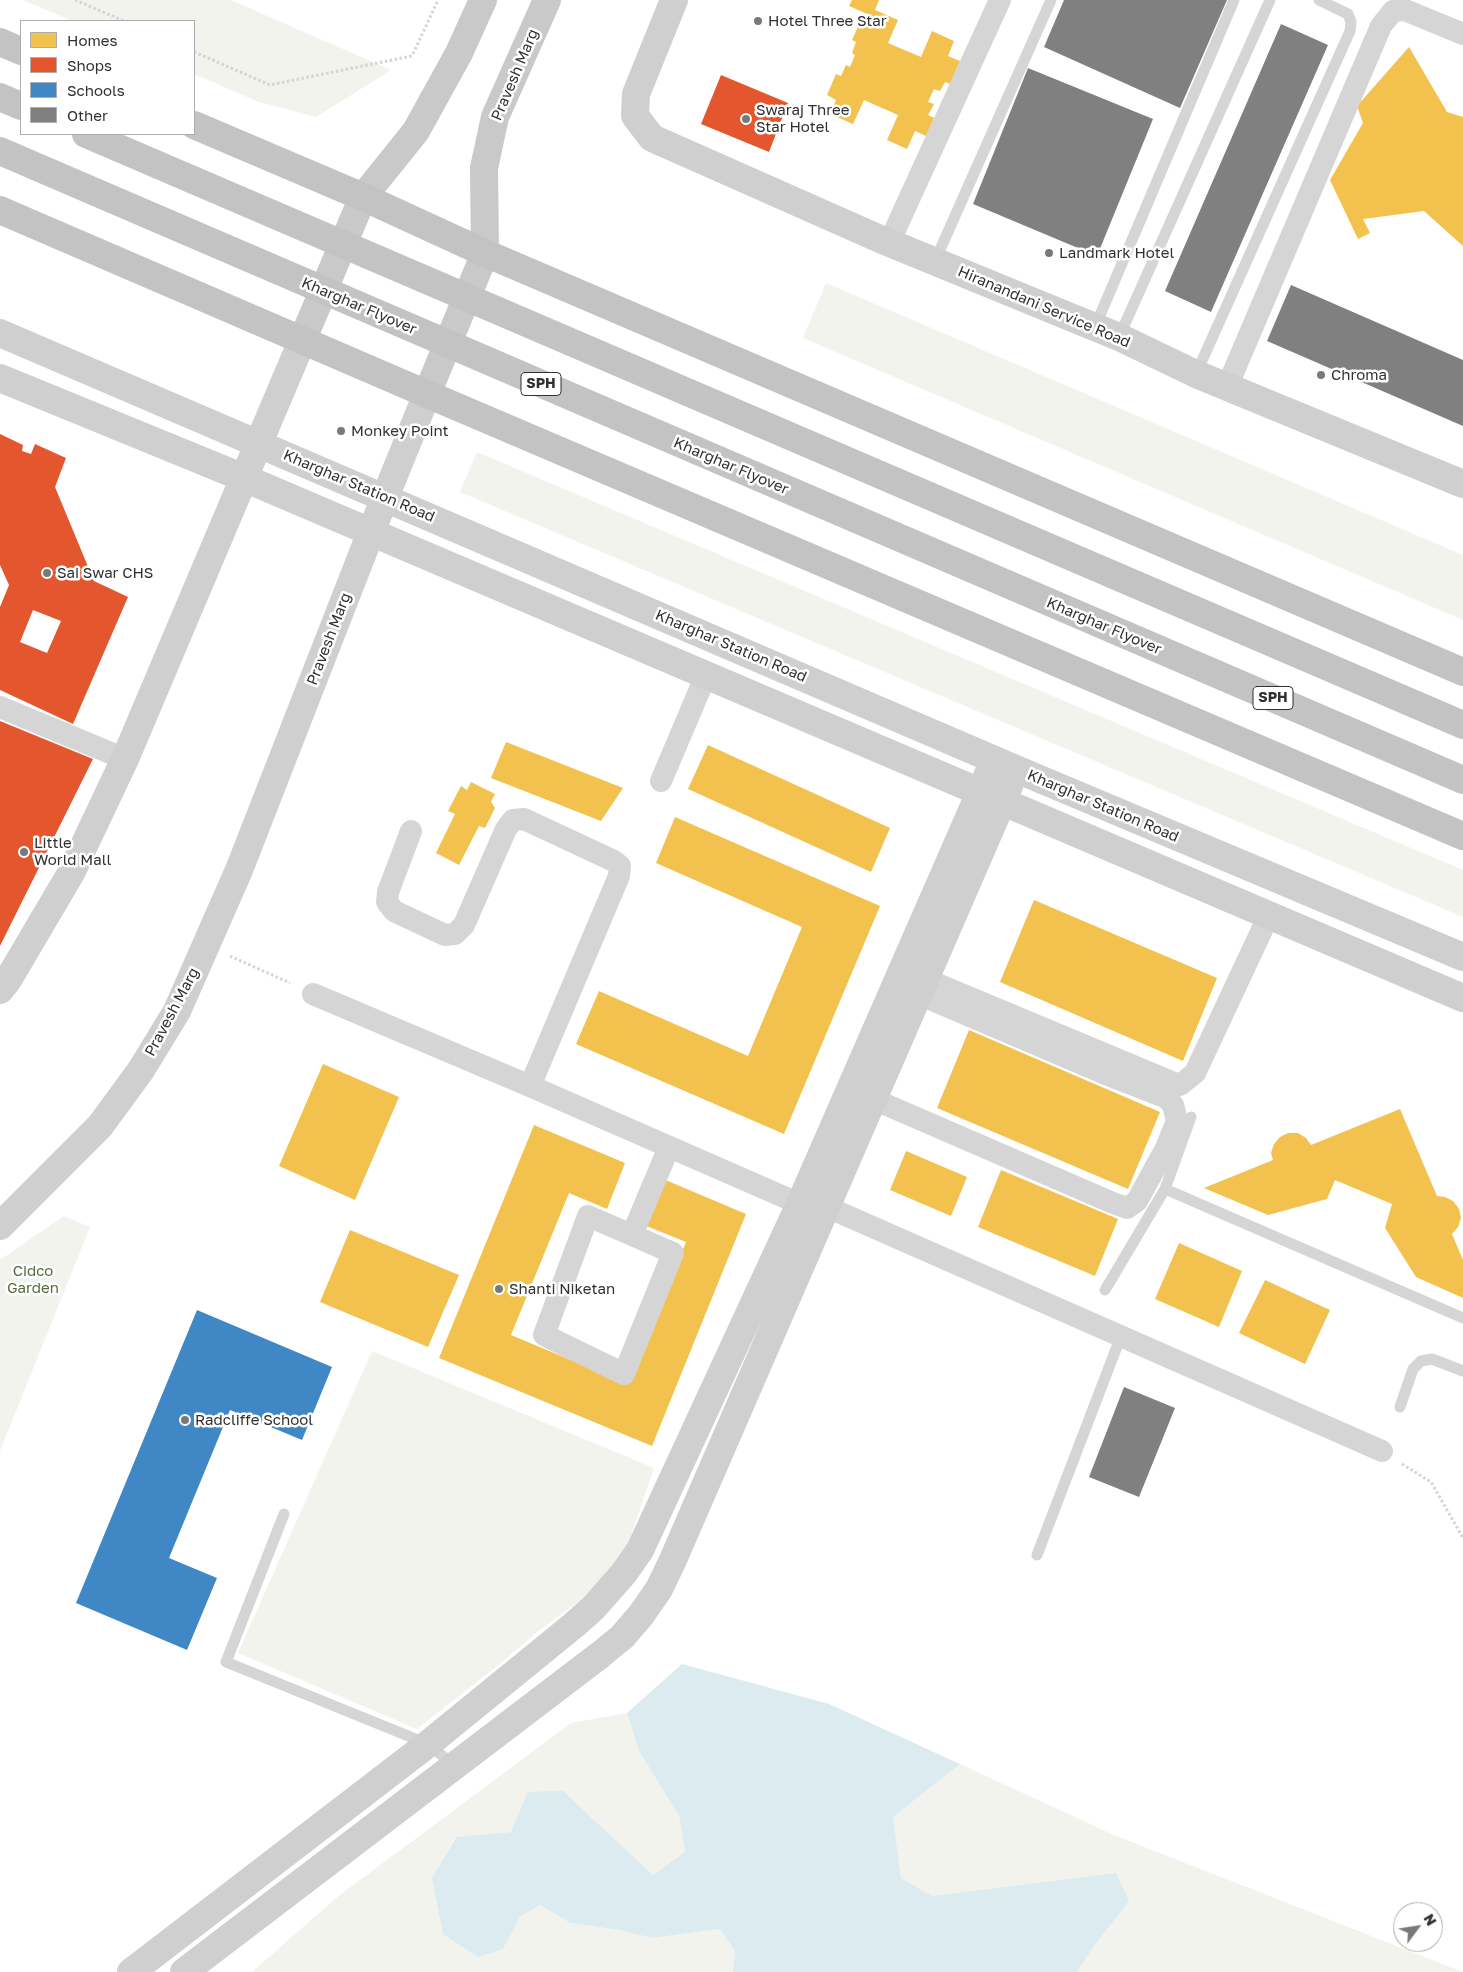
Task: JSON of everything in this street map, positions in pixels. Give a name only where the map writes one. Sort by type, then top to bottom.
[{"type":"highway","points":[[0,42],[20,51]]},
{"type":"highway","points":[[0,97],[20,106]]},
{"type":"highway","points":[[195,125],[362,197],[485,253],[1463,672]]},
{"type":"highway","points":[[88,135],[1463,725]]},
{"type":"highway","name":"Kharghar Flyover","points":[[0,152],[1463,780]]},
{"type":"highway","points":[[0,210],[302,341],[1463,836]]},
{"type":"main road","points":[[302,341],[362,197],[416,131],[459,53],[483,0]]},
{"type":"main road","name":"Pravesh Marg","points":[[427,394],[485,253],[484,168],[495,117],[547,0]]},
{"type":"street","name":"Hiranandani Service Road","points":[[674,0],[636,94],[635,116],[652,138],[888,243],[1107,332],[1196,374],[1462,481]]},
{"type":"street","points":[[888,243],[1000,0]]},
{"type":"street","points":[[1227,387],[1381,26],[1393,11],[1405,10],[1463,34]]},
{"type":"street","name":"Kharghar Station Road","points":[[0,333],[1005,764],[1463,957]]},
{"type":"street","points":[[0,990],[8,980],[71,873],[125,759],[302,341]]},
{"type":"street","points":[[0,378],[244,478],[1463,998]]},
{"type":"street","name":"Pravesh Marg","points":[[0,1226],[100,1126],[141,1070],[177,1011],[240,870],[371,532],[427,394]]},
{"type":"street","points":[[661,781],[706,675]]},
{"type":"street","points":[[0,707],[125,759]]},
{"type":"street","points":[[131,1972],[428,1744],[574,1625],[594,1607],[640,1550],[1005,764]]},
{"type":"street","points":[[184,1972],[622,1637],[642,1615],[659,1589],[922,986],[991,796]]},
{"type":"street","points":[[411,831],[388,892],[387,902],[394,911],[445,935],[456,934],[464,925],[506,828],[513,820],[524,819],[614,860],[620,866],[619,876],[530,1086]]},
{"type":"street","points":[[922,986],[1180,1085],[1195,1073],[1269,915]]},
{"type":"street","points":[[873,1099],[1127,1208],[1138,1201],[1166,1148],[1177,1120],[1173,1105],[1167,1098],[1103,1073],[922,986]]},
{"type":"street","points":[[313,994],[800,1204],[827,1207],[1382,1451]]},
{"type":"street","points":[[632,1235],[669,1146]]},
{"type":"street","points":[[588,1216],[632,1235],[673,1253],[624,1374],[544,1335],[588,1216]]},
{"type":"lane","points":[[935,261],[1051,0]]},
{"type":"lane","points":[[1107,332],[1234,0]]},
{"type":"lane","points":[[1107,332],[1270,0]]},
{"type":"lane","points":[[1196,374],[1350,31],[1351,22],[1348,14],[1319,0]]},
{"type":"lane","points":[[1105,1290],[1165,1189],[1191,1117]]},
{"type":"lane","points":[[1165,1189],[1463,1318]]},
{"type":"lane","points":[[1037,1555],[1121,1336]]},
{"type":"lane","points":[[1400,1407],[1413,1369],[1421,1361],[1432,1358],[1463,1371]]},
{"type":"lane","points":[[284,1514],[226,1662],[428,1744],[455,1766]]},
{"type":"path","points":[[74,0],[122,20]]},
{"type":"path","points":[[195,52],[270,84],[412,56],[438,0]]},
{"type":"path","points":[[206,946],[313,994]]},
{"type":"path","points":[[1382,1451],[1431,1482],[1463,1538]]},
{"type":"green space","points":[[23,0],[231,0],[391,70],[316,117],[256,101],[195,74],[195,20],[70,20]]},
{"type":"green space","points":[[826,283],[1463,555],[1463,620],[803,338]]},
{"type":"green space","points":[[477,452],[1463,870],[1463,917],[460,492]]},
{"type":"green space","name":"Cidco Garden","points":[[64,1216],[90,1227],[0,1451],[0,1260]]},
{"type":"green space","points":[[372,1351],[654,1468],[626,1550],[603,1580],[417,1729],[238,1653]]},
{"type":"green space","points":[[627,1713],[639,1751],[679,1816],[685,1852],[653,1875],[563,1791],[511,1832],[455,1837],[432,1878],[503,1949],[520,1917],[540,1905],[570,1923],[619,1930],[652,1938],[720,1929],[735,1951],[733,1972],[252,1972],[336,1898],[571,1723]]},
{"type":"green space","points":[[960,1764],[1114,1835],[1393,1945],[1393,1952],[1412,1952],[1463,1972],[1077,1972],[1096,1943],[1116,1873],[932,1896],[901,1878],[893,1817]]},
{"type":"shaded area","points":[[682,1664],[829,1704],[960,1764],[893,1817],[901,1878],[932,1896],[1116,1873],[1129,1901],[1096,1943],[1077,1972],[733,1972],[735,1951],[720,1929],[652,1938],[619,1930],[570,1923],[540,1905],[520,1917],[503,1949],[478,1957],[443,1934],[432,1878],[456,1837],[511,1832],[528,1792],[563,1791],[653,1875],[685,1852],[679,1816],[639,1751],[627,1713]]},
{"type":"building: Homes","points":[[852,0],[879,0],[875,10],[898,20],[888,43],[921,57],[932,31],[954,41],[948,56],[960,61],[950,84],[945,82],[940,91],[934,89],[928,102],[934,104],[928,115],[934,118],[926,136],[915,131],[907,149],[887,140],[898,115],[864,100],[853,124],[830,114],[836,100],[827,95],[836,74],[841,76],[846,65],[850,67],[855,55],[852,53],[856,42],[852,40],[862,18],[869,21],[872,16],[849,6]]},
{"type":"building: Homes","points":[[1409,47],[1447,112],[1463,117],[1463,246],[1424,211],[1363,219],[1370,233],[1358,239],[1330,180],[1363,123],[1357,106]]},
{"type":"building: Homes","points":[[506,742],[623,788],[601,821],[491,778]]},
{"type":"building: Homes","points":[[708,745],[890,828],[871,872],[688,789]]},
{"type":"building: Homes","points":[[471,782],[495,794],[491,802],[495,808],[485,828],[479,826],[459,865],[436,853],[455,814],[448,811],[461,786],[467,790]]},
{"type":"building: Homes","points":[[675,817],[880,906],[784,1134],[576,1044],[599,991],[748,1056],[802,927],[656,863]]},
{"type":"building: Homes","points":[[1034,900],[1217,978],[1183,1061],[1000,982]]},
{"type":"building: Homes","points":[[969,1030],[1160,1112],[1128,1189],[937,1108]]},
{"type":"building: Homes","points":[[323,1064],[399,1097],[355,1200],[279,1166]]},
{"type":"building: Homes","points":[[1400,1109],[1437,1196],[1453,1201],[1459,1209],[1461,1218],[1458,1227],[1452,1234],[1463,1260],[1463,1298],[1416,1277],[1385,1228],[1392,1204],[1335,1180],[1327,1199],[1268,1215],[1204,1188],[1273,1160],[1271,1153],[1274,1144],[1280,1137],[1288,1133],[1298,1133],[1306,1138],[1311,1145]]},
{"type":"building: Homes","name":"Shanti Niketan","points":[[534,1125],[625,1163],[607,1209],[569,1193],[511,1335],[628,1384],[686,1242],[644,1225],[663,1179],[746,1214],[652,1446],[439,1358]]},
{"type":"building: Homes","points":[[906,1151],[967,1177],[951,1216],[890,1190]]},
{"type":"building: Homes","points":[[1001,1170],[1118,1219],[1095,1276],[978,1227]]},
{"type":"building: Homes","points":[[350,1230],[459,1275],[428,1347],[320,1302]]},
{"type":"building: Homes","points":[[1179,1243],[1242,1271],[1219,1327],[1155,1299]]},
{"type":"building: Homes","points":[[1265,1280],[1330,1310],[1305,1364],[1239,1333]]},
{"type":"building: Shops","points":[[721,75],[788,103],[769,152],[701,124]]},
{"type":"building: Shops","name":"Sai Swar CHS","points":[[0,434],[23,445],[22,451],[31,454],[35,444],[66,458],[55,487],[94,581],[128,597],[73,724],[0,690],[0,607],[9,585],[0,565]],"holes":[[[33,610],[61,621],[47,653],[20,642]]]},
{"type":"building: Shops","name":"Little World Mall","points":[[0,721],[93,759],[0,946]]},
{"type":"building: Schools","points":[[197,1310],[332,1367],[302,1440],[230,1410],[169,1558],[217,1578],[187,1650],[76,1603]]},
{"type":"building: Other","points":[[1064,0],[1227,0],[1180,108],[1044,47]]},
{"type":"building: Other","points":[[1281,24],[1328,45],[1211,312],[1165,291]]},
{"type":"building: Other","points":[[1028,68],[1153,119],[1097,256],[973,204]]},
{"type":"building: Other","points":[[1291,285],[1463,360],[1463,426],[1267,341]]},
{"type":"building: Other","points":[[1124,1387],[1175,1408],[1139,1497],[1089,1477]]},
{"type":"place","name":"Hotel Three Star","points":[[758,21]]},
{"type":"place","name":"Swaraj Three Star Hotel","points":[[746,119]]},
{"type":"place","name":"Landmark Hotel","points":[[1049,253]]},
{"type":"place","name":"Chroma","points":[[1321,375]]},
{"type":"place","name":"Monkey Point","points":[[341,431]]},
{"type":"place","name":"Sai Swar CHS","points":[[47,573]]},
{"type":"place","name":"Little World Mall","points":[[24,852]]},
{"type":"place","name":"Shanti Niketan","points":[[499,1289]]},
{"type":"place","name":"Radcliffe School","points":[[185,1420]]}]
